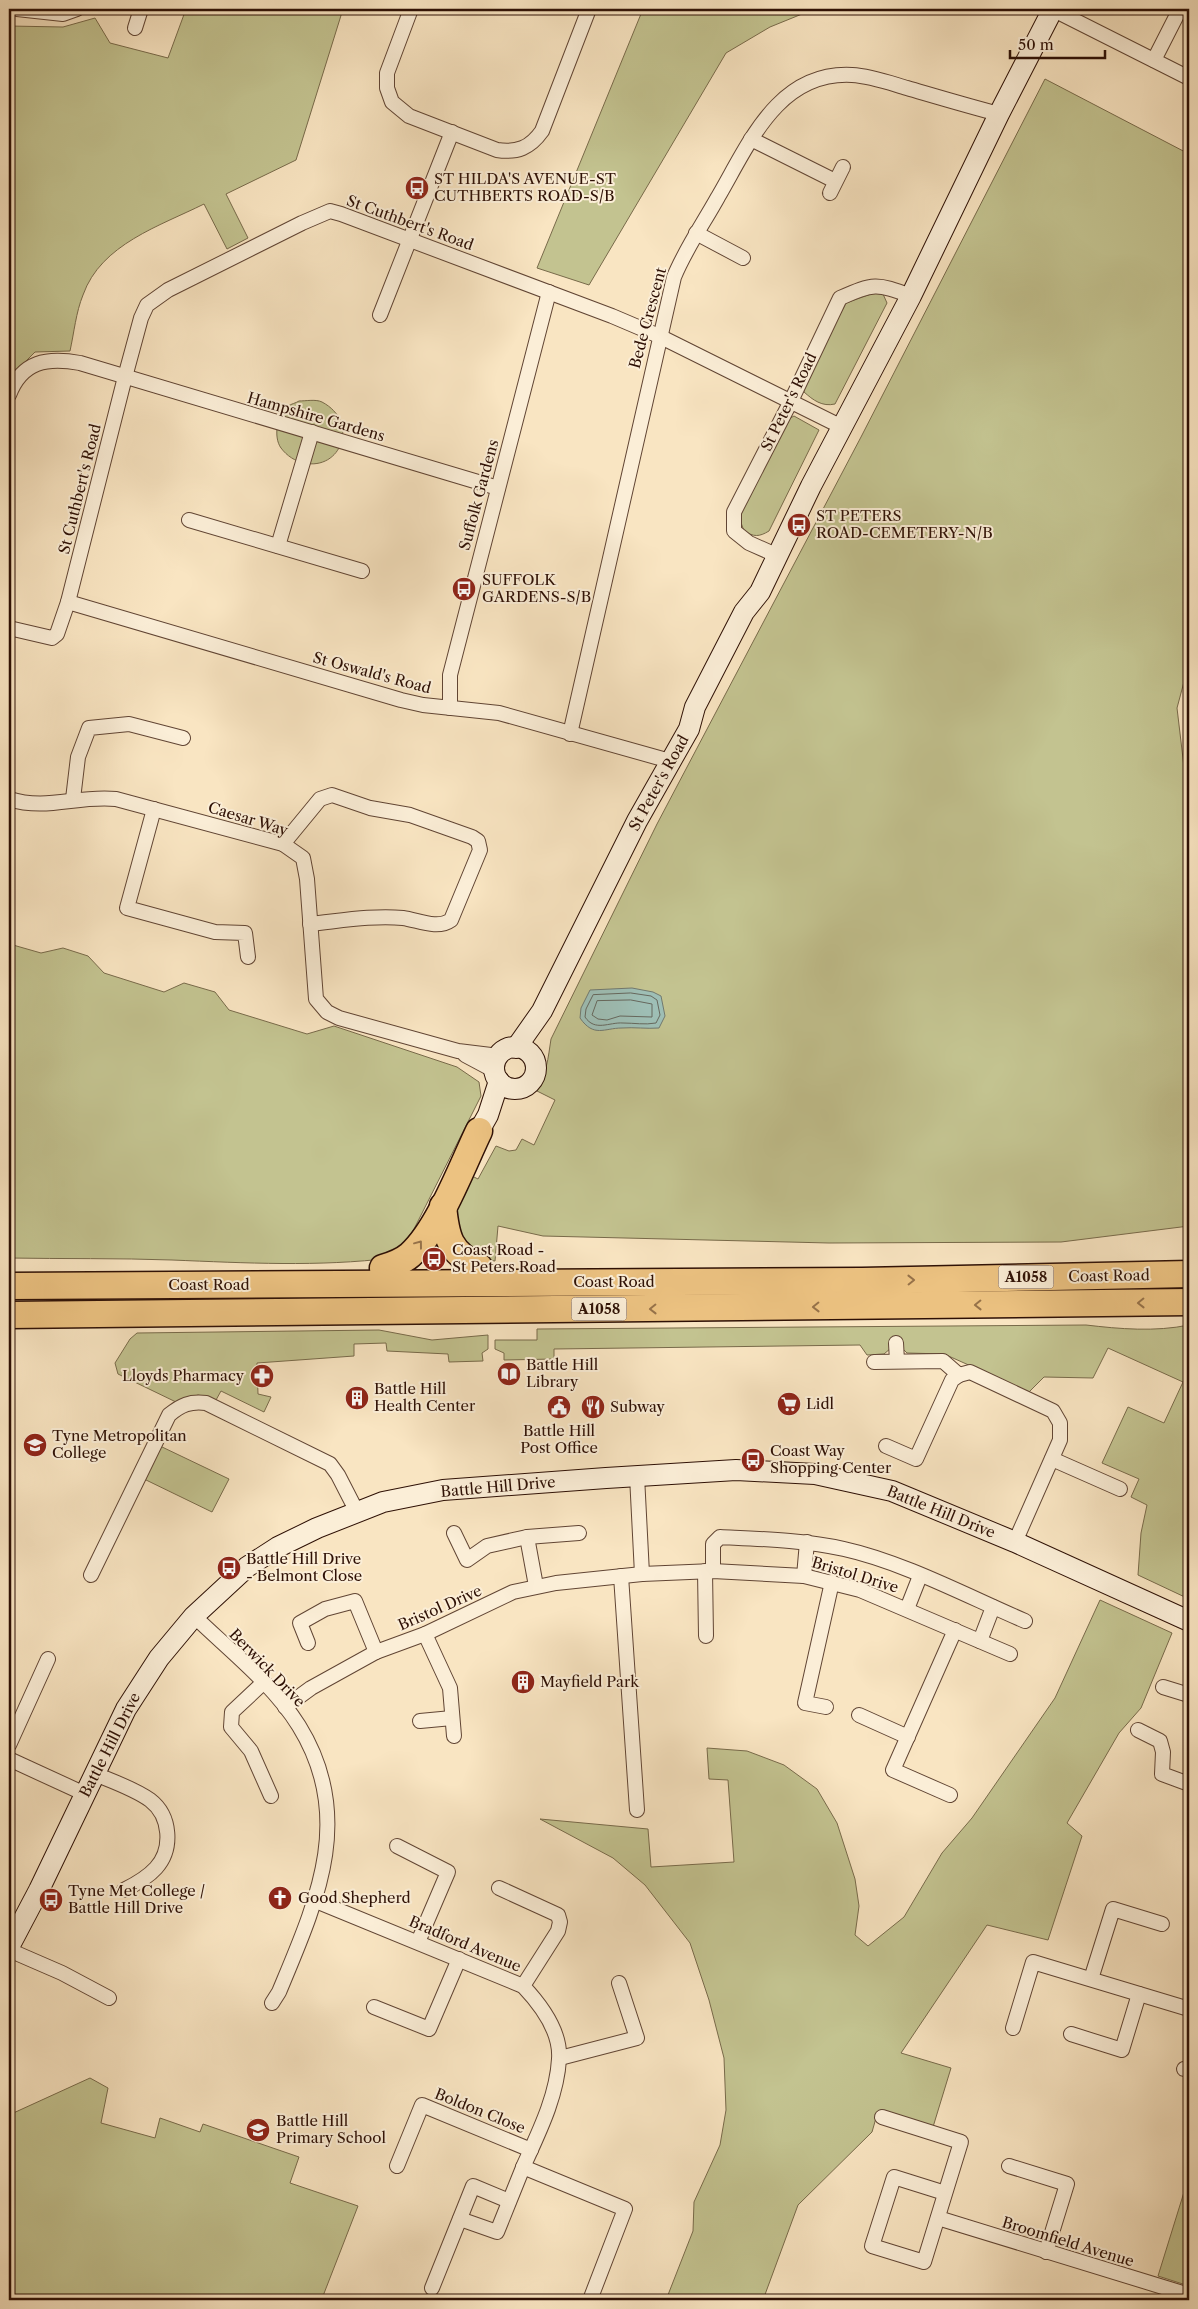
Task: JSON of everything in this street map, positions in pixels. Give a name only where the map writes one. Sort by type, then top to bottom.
[{"type":"highway","points":[[383,1268],[397,1264],[412,1254],[443,1206],[484,1123]]},
{"type":"highway","points":[[443,1206],[445,1226],[451,1245],[462,1258],[479,1267]]},
{"type":"highway","points":[[9,1285],[383,1268],[479,1267],[862,1281]]},
{"type":"highway","name":"Coast Road","points":[[9,1285],[862,1281],[1189,1274]]},
{"type":"highway","name":"Coast Road","points":[[9,1315],[1189,1302]]},
{"type":"street","points":[[17,9],[64,14],[77,9]]},
{"type":"street","points":[[136,28],[141,9]]},
{"type":"street","points":[[412,9],[387,73],[387,88],[392,102],[400,110],[497,150],[508,152],[521,150],[534,141],[542,131],[589,9]]},
{"type":"street","points":[[1053,9],[1189,78]]},
{"type":"street","name":"St Peter's Road","points":[[484,1123],[508,1066],[542,1011],[637,821],[690,729],[695,707],[744,612],[760,592],[776,556],[911,296],[999,114],[1053,9]]},
{"type":"street","points":[[1154,60],[1180,9]]},
{"type":"street","name":"Bede Crescent","points":[[570,734],[658,336],[674,277],[696,232],[751,139],[773,108],[793,90],[812,81],[832,76],[852,75],[875,79],[999,114]]},
{"type":"street","points":[[380,315],[452,132]]},
{"type":"street","points":[[751,139],[832,187],[842,167]]},
{"type":"street","name":"St Cuthbert's Road","points":[[9,628],[45,638],[52,638],[57,634],[68,602],[125,377],[141,318],[147,304],[168,290],[330,211],[549,292],[658,336],[842,427]]},
{"type":"street","points":[[696,232],[743,258]]},
{"type":"street","name":"St Peter's Road","points":[[776,556],[749,543],[734,530],[734,512],[791,402],[840,298],[863,288],[882,285],[911,296]]},
{"type":"street","name":"Suffolk Gardens","points":[[450,708],[450,675],[549,292]]},
{"type":"street","name":"Hampshire Gardens","points":[[9,395],[18,377],[36,363],[57,359],[125,377],[498,488]]},
{"type":"street","points":[[278,546],[312,432]]},
{"type":"street","points":[[189,520],[362,571]]},
{"type":"street","name":"St Oswald's Road","points":[[68,602],[401,700],[450,708],[499,712],[570,734],[670,761]]},
{"type":"street","points":[[72,799],[78,758],[89,728],[128,724],[184,738]]},
{"type":"street","points":[[282,844],[320,798],[332,795],[370,808],[410,815],[472,837],[478,841],[480,850],[451,920],[445,924],[437,925],[401,918],[310,924]]},
{"type":"street","name":"Caesar Way","points":[[9,799],[30,804],[47,805],[95,796],[116,798],[282,844],[303,858],[307,879],[316,999],[327,1012],[339,1018],[508,1066]]},
{"type":"street","points":[[154,809],[127,908],[215,932],[245,933],[248,957]]},
{"type":"street","points":[[896,1343],[897,1362]]},
{"type":"street","points":[[874,1362],[943,1361],[958,1375]]},
{"type":"street","points":[[886,1446],[916,1459],[952,1380],[958,1375],[970,1372],[1054,1411],[1060,1423],[1060,1440],[1015,1542]]},
{"type":"street","points":[[90,1575],[169,1415],[178,1407],[194,1402],[206,1403],[330,1464],[338,1475],[357,1512]]},
{"type":"street","points":[[1052,1459],[1120,1489]]},
{"type":"street","name":"Battle Hill Drive","points":[[9,1948],[130,1702],[159,1658],[194,1616],[247,1567],[278,1546],[317,1528],[383,1502],[443,1490],[637,1476],[736,1470],[815,1474],[892,1491],[1015,1542],[1189,1621]]},
{"type":"street","points":[[637,1476],[642,1574]]},
{"type":"street","points":[[454,1533],[467,1560],[487,1546],[527,1537],[579,1533]]},
{"type":"street","points":[[527,1537],[536,1586]]},
{"type":"street","points":[[706,1636],[709,1571],[713,1544],[720,1537],[807,1542],[846,1550],[920,1576],[1024,1621]]},
{"type":"street","points":[[804,1576],[807,1542]]},
{"type":"street","name":"Bristol Drive","points":[[285,1707],[311,1688],[376,1652],[425,1634],[513,1592],[536,1586],[642,1574],[709,1571],[804,1576],[832,1582],[907,1609],[1010,1654]]},
{"type":"street","points":[[621,1576],[637,1810]]},
{"type":"street","points":[[907,1609],[920,1576]]},
{"type":"street","points":[[826,1708],[805,1703],[832,1582]]},
{"type":"street","points":[[308,1643],[300,1624],[325,1609],[354,1601],[376,1652]]},
{"type":"street","points":[[980,1641],[993,1607]]},
{"type":"street","name":"Berwick Drive","points":[[194,1616],[263,1683],[299,1726],[317,1762],[327,1797],[326,1859],[316,1901],[280,1992],[272,2003]]},
{"type":"street","points":[[950,1795],[893,1770],[955,1630]]},
{"type":"street","points":[[425,1634],[450,1688],[454,1736]]},
{"type":"street","points":[[9,1745],[48,1659]]},
{"type":"street","points":[[263,1683],[232,1712],[231,1727],[251,1750],[271,1796]]},
{"type":"street","points":[[1163,1687],[1189,1695]]},
{"type":"street","points":[[859,1715],[908,1737]]},
{"type":"street","points":[[420,1721],[452,1718]]},
{"type":"street","points":[[1138,1730],[1160,1741],[1163,1752],[1162,1774],[1189,1784]]},
{"type":"street","points":[[9,1759],[85,1794]]},
{"type":"street","points":[[95,1774],[150,1800],[162,1814],[169,1830],[165,1851],[157,1867],[141,1881],[124,1890]]},
{"type":"street","points":[[397,1846],[448,1872],[418,1942]]},
{"type":"street","points":[[499,1888],[558,1915],[560,1922],[558,1931],[523,1986]]},
{"type":"street","name":"Bradford Avenue","points":[[316,1901],[523,1986],[537,2001],[552,2026],[560,2058],[548,2109],[497,2232],[460,2219]]},
{"type":"street","points":[[1091,1979],[1113,1908],[1162,1924]]},
{"type":"street","points":[[9,1948],[109,1998]]},
{"type":"street","points":[[374,2007],[429,2028],[459,1959]]},
{"type":"street","points":[[1013,2028],[1033,1962],[1189,2009]]},
{"type":"street","points":[[560,2058],[637,2038],[619,1983]]},
{"type":"street","points":[[1072,2034],[1122,2050],[1139,1994]]},
{"type":"street","name":"Boldon Close","points":[[397,2166],[422,2105],[531,2150]]},
{"type":"street","points":[[882,2117],[961,2142],[924,2262],[872,2246],[894,2177],[945,2193]]},
{"type":"street","points":[[1009,2166],[1066,2184],[1046,2252]]},
{"type":"street","points":[[524,2167],[626,2208],[590,2300]]},
{"type":"street","points":[[432,2288],[474,2186],[509,2201]]},
{"type":"street","name":"Broomfield Avenue","points":[[938,2218],[1189,2295]]},
{"type":"green space","points":[[186,9],[343,9],[296,160],[226,194],[248,238],[227,249],[204,204],[151,229],[118,250],[103,262],[92,277],[83,295],[70,351],[35,352],[9,378],[9,26],[63,27],[95,18],[110,43],[168,58]]},
{"type":"green space","points":[[643,9],[825,9],[802,14],[770,27],[726,53],[589,285],[537,268]]},
{"type":"green space","points":[[1045,79],[1189,154],[1189,663],[1177,708],[1189,809],[1189,1226],[1061,1242],[829,1243],[543,1236],[498,1226],[495,1261],[474,1258],[450,1217],[472,1176],[478,1179],[496,1146],[509,1151],[516,1150],[522,1139],[534,1145],[555,1100],[535,1090],[545,1072],[551,1039],[657,824],[861,437]]},
{"type":"green space","points":[[874,293],[883,294],[887,303],[835,404],[826,405],[818,402],[804,392],[804,383],[846,303]]},
{"type":"green space","points":[[299,401],[320,401],[334,411],[340,421],[343,432],[341,443],[328,460],[317,463],[304,463],[289,456],[281,448],[277,438],[277,426],[281,414],[288,406]]},
{"type":"green space","points":[[794,416],[819,430],[769,531],[756,536],[744,531],[739,517],[783,422]]},
{"type":"green space","points":[[9,942],[13,945],[41,953],[63,948],[88,956],[104,973],[164,992],[184,983],[215,992],[229,1010],[307,1034],[334,1026],[457,1067],[479,1082],[481,1096],[413,1231],[392,1258],[337,1263],[282,1264],[152,1259],[9,1258]]},
{"type":"green space","points":[[1086,1325],[1125,1329],[1150,1329],[1189,1325],[1189,1599],[1138,1575],[1141,1533],[1147,1505],[1131,1497],[1139,1479],[1102,1463],[1128,1407],[1164,1423],[1183,1382],[1108,1348],[1093,1378],[1044,1377],[1029,1392],[944,1354],[907,1353],[901,1347],[891,1348],[884,1354],[867,1355],[860,1345],[554,1349],[554,1359],[504,1360],[504,1353],[495,1349],[495,1340],[537,1340],[537,1329]]},
{"type":"green space","points":[[379,1330],[432,1340],[488,1335],[488,1349],[482,1353],[483,1361],[449,1362],[448,1354],[387,1351],[386,1343],[354,1344],[354,1356],[257,1363],[258,1394],[271,1397],[264,1412],[221,1391],[216,1400],[198,1395],[176,1402],[118,1374],[115,1363],[130,1339],[137,1333]]},
{"type":"green space","points":[[160,1446],[229,1479],[212,1512],[144,1479]]},
{"type":"green space","points":[[1100,1600],[1172,1633],[1141,1708],[1119,1733],[1067,1823],[1082,1836],[1048,1940],[987,1925],[901,2053],[951,2068],[933,2127],[878,2111],[872,2132],[798,2205],[763,2300],[666,2300],[693,2231],[694,2202],[720,2145],[726,2110],[724,2058],[709,2000],[690,1943],[645,1885],[613,1858],[540,1819],[648,1829],[651,1867],[734,1862],[728,1780],[709,1779],[707,1748],[747,1751],[784,1765],[817,1789],[837,1823],[855,1879],[859,1906],[855,1935],[868,1946],[904,1917],[942,1853],[972,1818],[1055,1698]]},
{"type":"green space","points":[[90,2078],[108,2088],[101,2123],[155,2138],[160,2118],[200,2132],[203,2124],[299,2157],[290,2183],[358,2206],[323,2296],[381,2300],[9,2300],[9,2115]]},
{"type":"green space","points":[[1189,2176],[1189,2286],[1158,2276]]},
{"type":"water","points":[[632,988],[653,992],[661,996],[665,1016],[659,1028],[595,1030],[585,1024],[580,1018],[581,1008],[590,990]]},
{"type":"place","name":"ST HILDA'S AVENUE-ST CUTHBERTS ROAD-S/B","points":[[417,188]]},
{"type":"place","name":"ST PETERS ROAD-CEMETERY-N/B","points":[[799,525]]},
{"type":"place","name":"SUFFOLK GARDENS-S/B","points":[[464,589]]},
{"type":"place","name":"Coast Road - St Peters Road","points":[[434,1259]]},
{"type":"place","name":"Battle Hill Library","points":[[509,1374]]},
{"type":"place","name":"Lloyds Pharmacy","points":[[262,1376]]},
{"type":"place","name":"Battle Hill Health Center","points":[[357,1398]]},
{"type":"place","name":"Lidl","points":[[789,1404]]},
{"type":"place","name":"Battle Hill Post Office","points":[[559,1407]]},
{"type":"place","name":"Subway","points":[[593,1407]]},
{"type":"place","name":"Tyne Metropolitan College","points":[[35,1445]]},
{"type":"place","name":"Coast Way Shopping Center","points":[[753,1460]]},
{"type":"place","name":"Battle Hill Drive - Belmont Close","points":[[229,1568]]},
{"type":"place","name":"Mayfield Park","points":[[523,1682]]},
{"type":"place","name":"Good Shepherd","points":[[280,1898]]},
{"type":"place","name":"Tyne Met College / Battle Hill Drive","points":[[51,1900]]},
{"type":"place","name":"Battle Hill Primary School","points":[[258,2130]]}]
